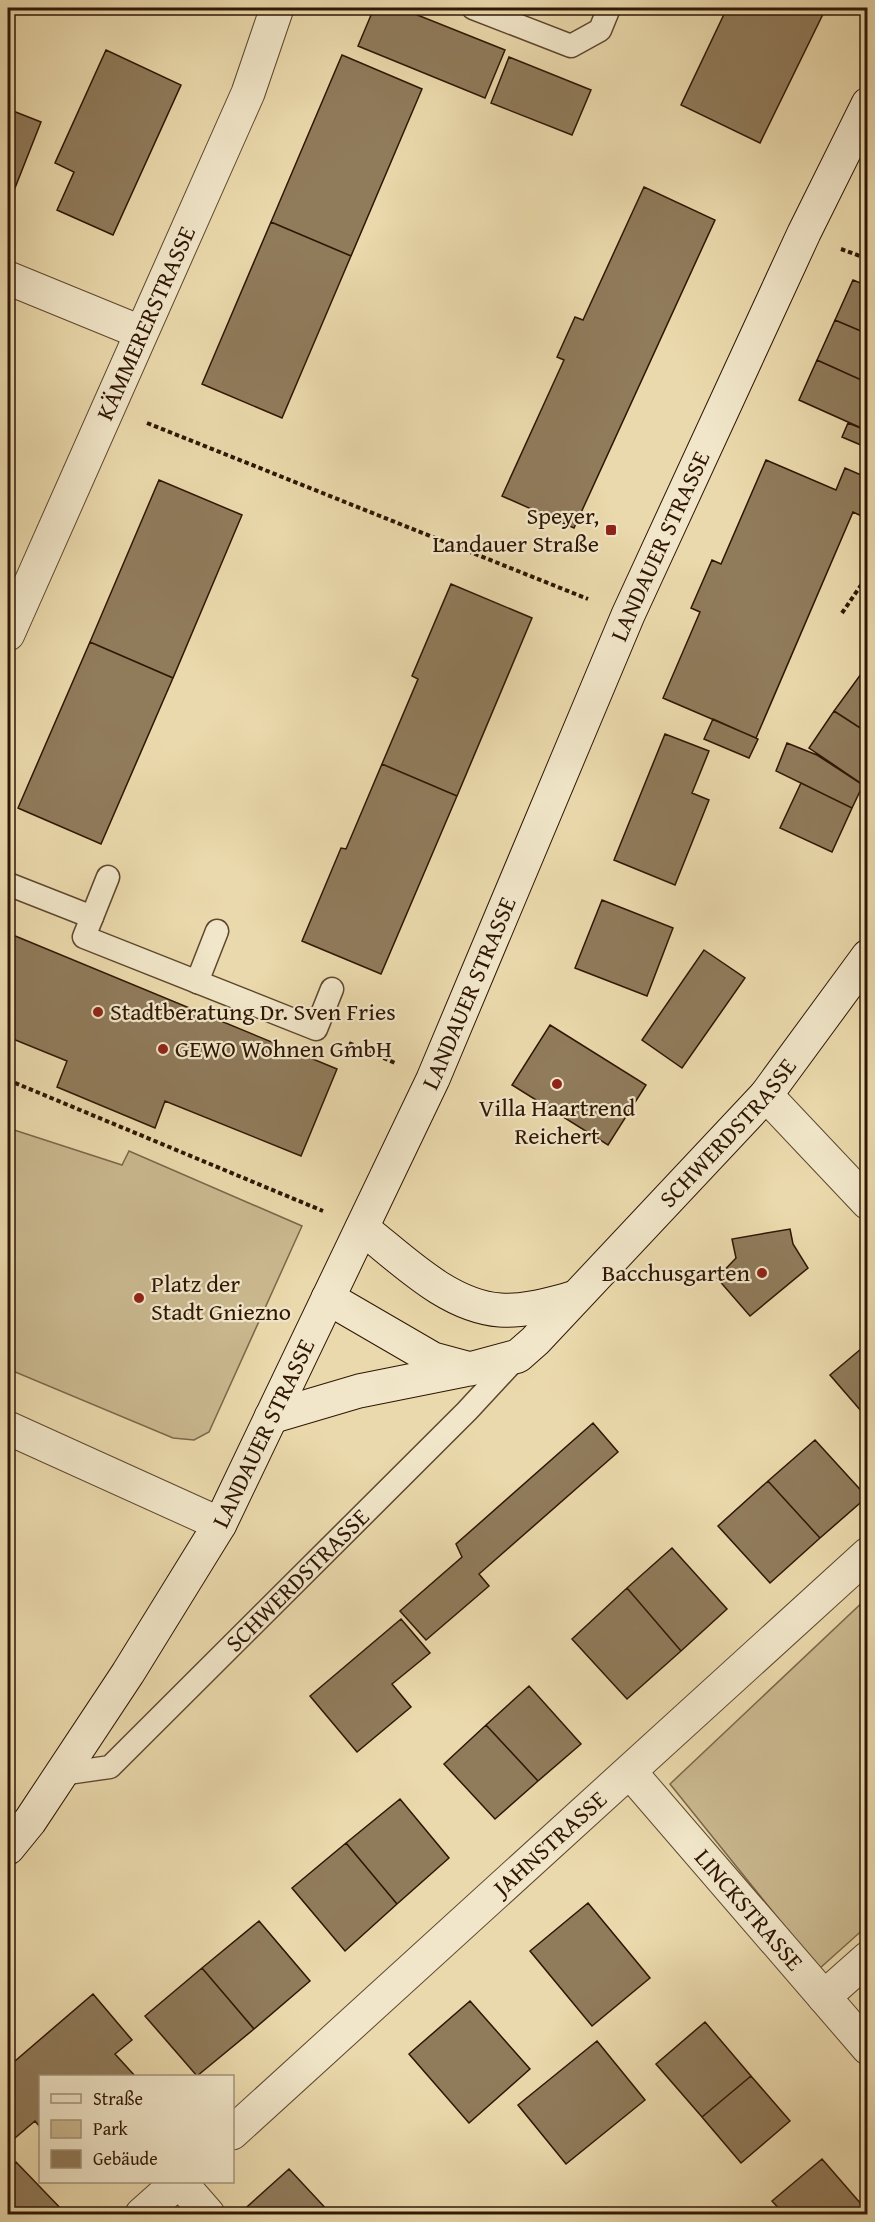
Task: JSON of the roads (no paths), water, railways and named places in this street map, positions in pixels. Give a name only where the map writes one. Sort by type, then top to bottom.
[{"type":"street","name":"KÄMMERERSTRASSE","points":[[8,634],[140,332],[248,93],[277,8]]},
{"type":"street","name":"LANDAUER STRASSE","points":[[8,1848],[30,1821],[129,1673],[220,1524],[433,1079],[628,615],[804,233],[867,104]]},
{"type":"street","points":[[8,278],[140,332]]},
{"type":"street","name":"SCHWERDSTRASSE","points":[[271,1417],[359,1391],[470,1369],[518,1356],[536,1341],[573,1298],[766,1095],[867,956]]},
{"type":"street","points":[[766,1095],[867,1203]]},
{"type":"street","points":[[362,1228],[432,1282],[468,1303],[500,1310],[528,1309],[573,1298]]},
{"type":"street","points":[[328,1298],[433,1359],[470,1369]]},
{"type":"street","points":[[8,1428],[220,1524]]},
{"type":"street","name":"JAHNSTRASSE","points":[[234,2131],[867,1554]]},
{"type":"street","name":"LINCKSTRASSE","points":[[630,1772],[867,2048]]},
{"type":"street","points":[[824,1997],[867,1958]]},
{"type":"street","points":[[142,2214],[177,2183]]},
{"type":"street","points":[[181,2183],[208,2214]]},
{"type":"lane","points":[[473,8],[571,46],[600,30],[609,8]]},
{"type":"lane","points":[[108,877],[84,937],[316,1029],[332,989]]},
{"type":"lane","points":[[8,885],[92,917]]},
{"type":"lane","points":[[197,982],[217,931]]},
{"type":"lane","name":"SCHWERDSTRASSE","points":[[61,1774],[110,1767],[467,1411],[518,1356]]},
{"type":"place","name":"Speyer, Landauer Straße","points":[[611,530]]},
{"type":"place","name":"Stadtberatung Dr. Sven Fries","points":[[98,1012]]},
{"type":"place","name":"GEWO Wohnen GmbH","points":[[163,1049]]},
{"type":"place","name":"Villa Haartrend Reichert","points":[[557,1084]]},
{"type":"place","name":"Bacchusgarten","points":[[762,1273]]},
{"type":"place","name":"Platz der Stadt Gniezno","points":[[139,1298]]}]
